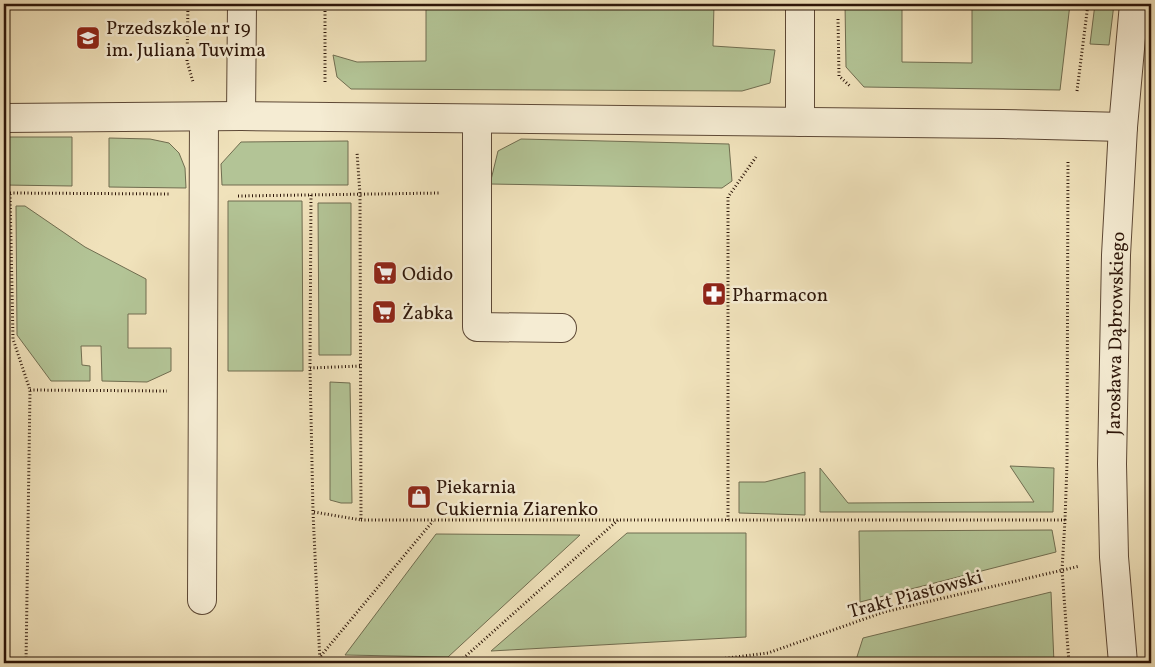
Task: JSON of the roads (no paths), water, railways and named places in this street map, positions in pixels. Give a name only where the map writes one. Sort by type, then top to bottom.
[{"type":"street","points":[[241,116],[242,4]]},
{"type":"street","points":[[800,4],[800,122]]},
{"type":"street","name":"Jarosława Dąbrowskiego","points":[[1123,663],[1114,557],[1112,464],[1116,255],[1123,127],[1134,4]]},
{"type":"street","points":[[4,118],[241,116],[1123,127]]},
{"type":"street","points":[[202,600],[204,117]]},
{"type":"street","points":[[477,119],[477,327],[562,328]]},
{"type":"place","name":"Przedszkole nr 19 im. Juliana Tuwima","points":[[88,38]]},
{"type":"place","name":"Odido","points":[[385,273]]},
{"type":"place","name":"Pharmacon","points":[[714,294]]},
{"type":"place","name":"Żabka","points":[[384,312]]},
{"type":"place","name":"Piekarnia Cukiernia Ziarenko","points":[[419,497]]}]
